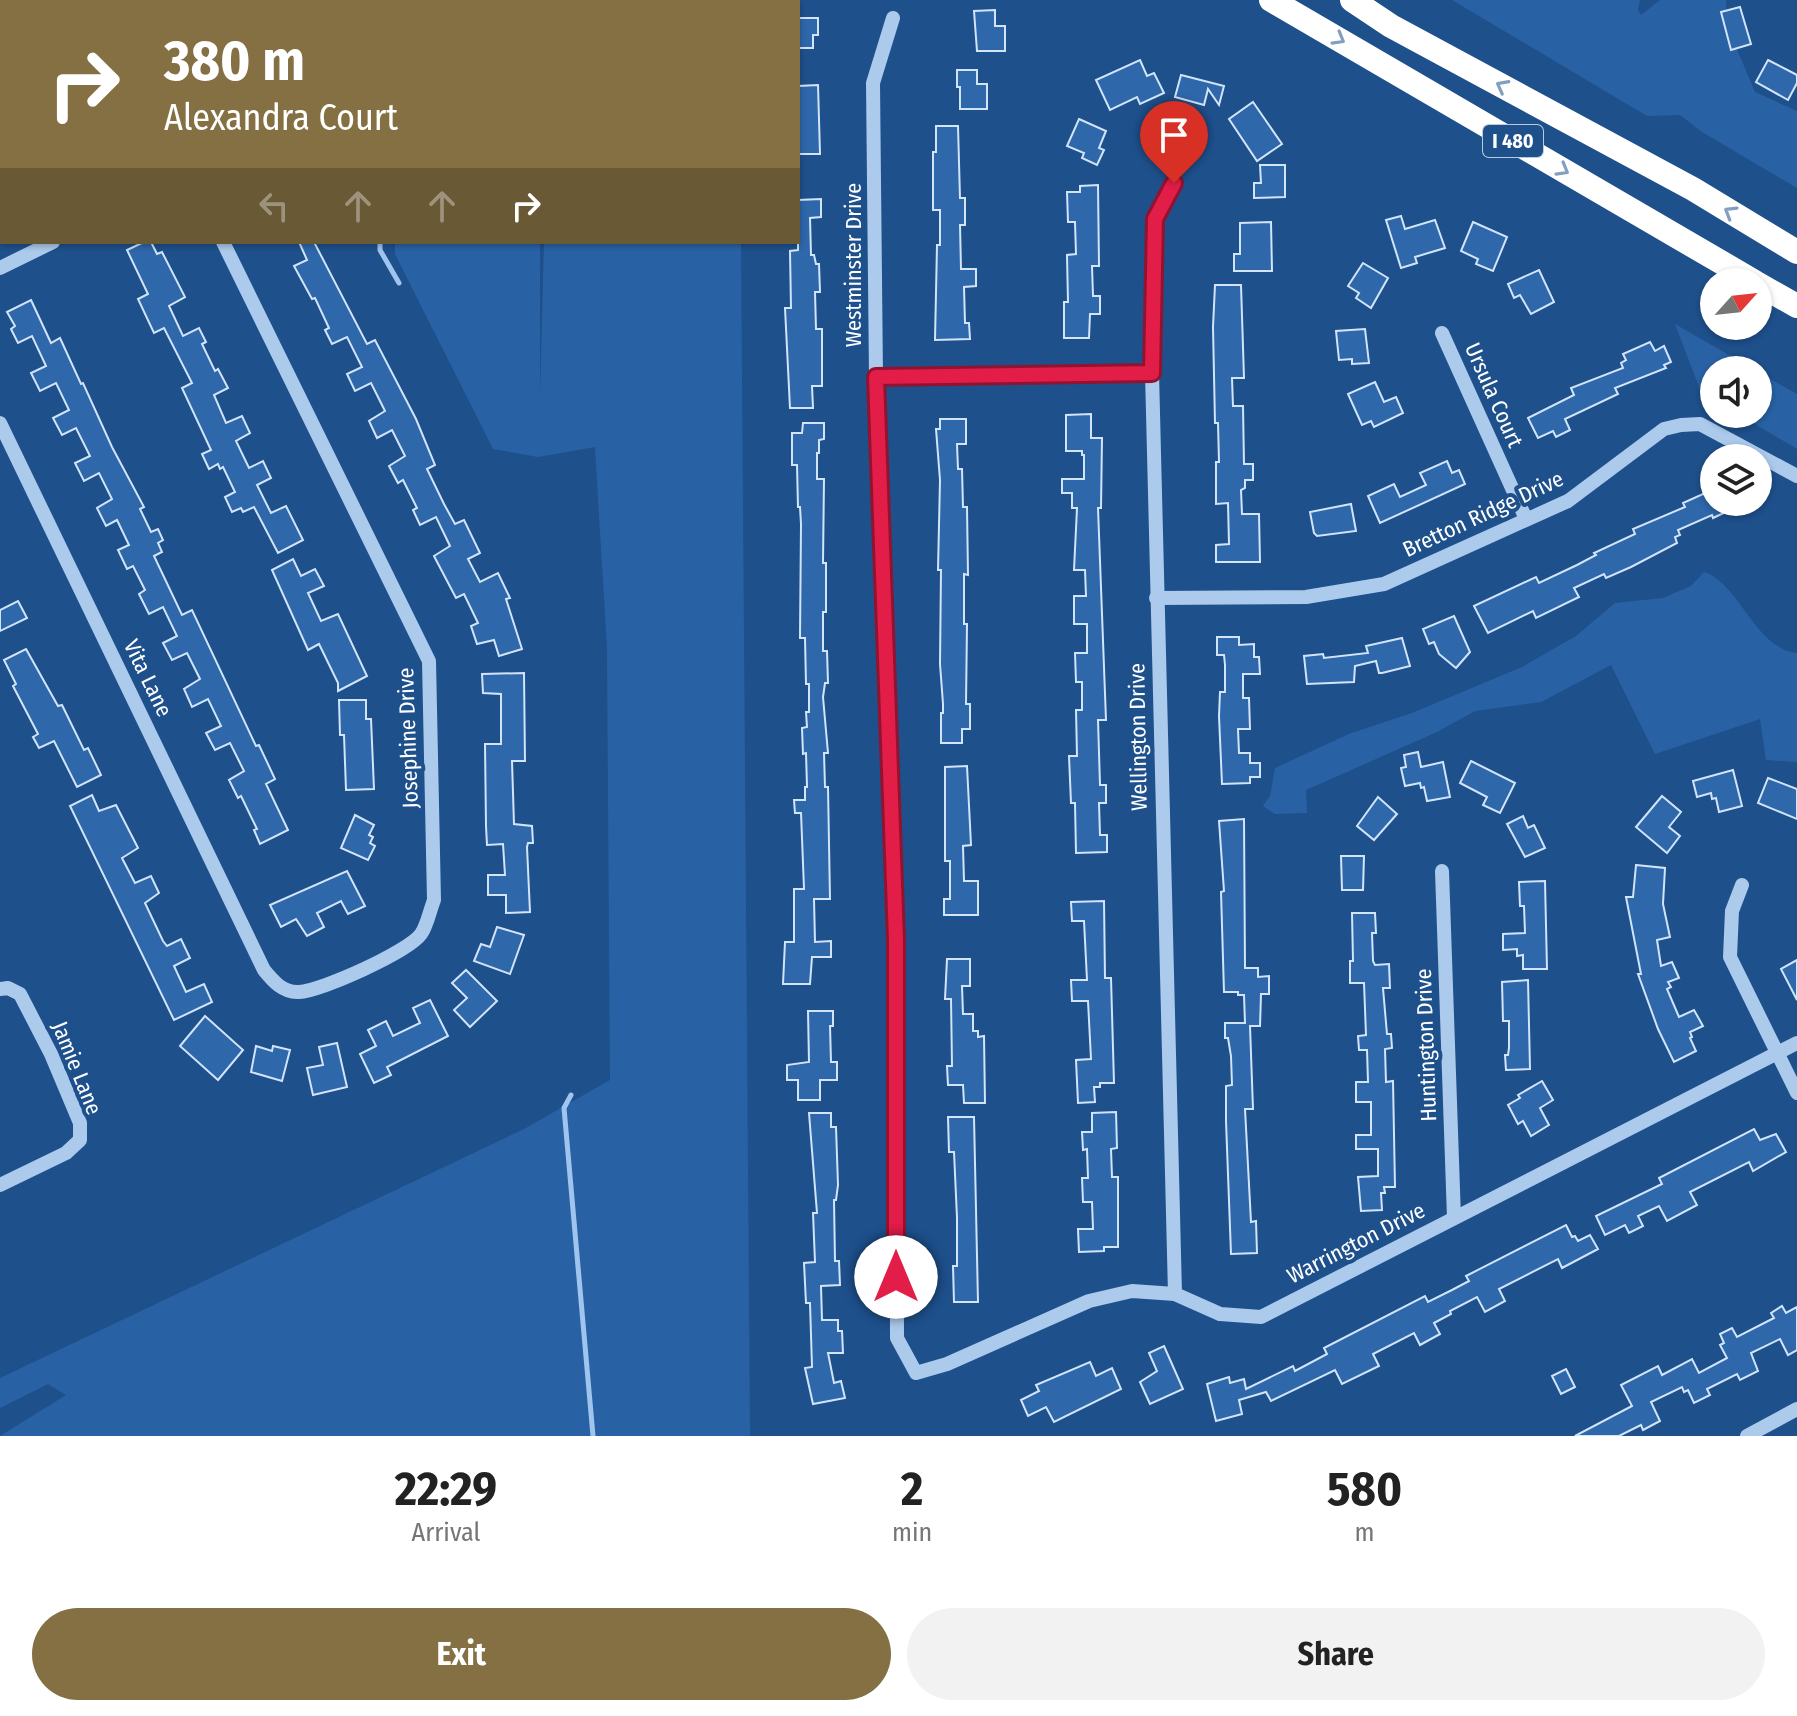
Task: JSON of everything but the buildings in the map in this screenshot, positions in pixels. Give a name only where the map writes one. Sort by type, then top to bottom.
[{"type":"highway","name":"I 480","points":[[1271,0],[1730,268]]},
{"type":"highway","name":"I 480","points":[[1352,0],[1405,33],[1693,189],[1797,252]]},
{"type":"highway","name":"I 480","points":[[1772,292],[1797,306]]},
{"type":"street","name":"Westminster Drive","points":[[893,18],[873,83],[876,377],[896,940],[897,1338],[916,1373]]},
{"type":"street","name":"Wellington Drive","points":[[1174,183],[1155,219],[1152,373],[1175,1294]]},
{"type":"street","points":[[0,268],[49,244]]},
{"type":"street","name":"Josephine Drive","points":[[224,244],[429,661],[434,900],[421,934],[395,955],[315,988],[296,992],[276,985],[255,951]]},
{"type":"street","name":"Ursula Court","points":[[1442,333],[1526,519]]},
{"type":"street","points":[[876,377],[1152,373]]},
{"type":"street","name":"Vita Lane","points":[[0,423],[255,951]]},
{"type":"street","name":"Bretton Ridge Drive","points":[[1156,598],[1306,597],[1384,584],[1568,501],[1664,429],[1681,425],[1700,424],[1797,476]]},
{"type":"street","name":"Huntington Drive","points":[[1442,871],[1454,1218]]},
{"type":"street","points":[[1742,885],[1732,911],[1730,957],[1797,1093]]},
{"type":"street","name":"Jamie Lane","points":[[0,989],[8,988],[20,994],[51,1054],[80,1123],[80,1140],[66,1153],[0,1185]]},
{"type":"street","name":"Warrington Drive","points":[[916,1373],[947,1364],[1089,1301],[1132,1291],[1175,1294],[1220,1314],[1261,1317],[1797,1043]]},
{"type":"street","points":[[1747,1436],[1797,1409]]},
{"type":"shaded area","points":[[1452,0],[1640,0],[1638,10],[1641,15],[1660,0],[1726,0],[1727,26],[1755,92],[1797,111],[1797,188],[1702,132],[1680,115],[1647,116]]},
{"type":"shaded area","points":[[395,244],[540,244],[540,398],[544,244],[741,244],[750,1436],[0,1436],[66,1395],[48,1384],[0,1408],[0,1378],[524,1129],[610,1080],[607,648],[595,447],[538,457],[493,449],[395,254]]},
{"type":"shaded area","points":[[1675,324],[1731,356],[1700,356],[1700,389]]},
{"type":"shaded area","points":[[1772,380],[1797,394],[1797,449],[1762,428],[1772,428]]},
{"type":"shaded area","points":[[1704,572],[1728,589],[1770,640],[1782,649],[1797,653],[1797,762],[1766,760],[1760,719],[1655,754],[1611,665],[1541,702],[1475,711],[1437,732],[1306,790],[1307,813],[1275,814],[1263,806],[1270,796],[1275,768],[1349,734],[1412,713],[1522,667],[1576,636],[1615,603],[1663,598],[1691,586]]},
{"type":"waterway","points":[[380,244],[380,250],[399,283]]},
{"type":"waterway","points":[[571,1095],[564,1108],[593,1436]]},
{"type":"route","points":[[896,1277],[896,940],[876,377],[1152,373],[1155,219],[1174,183]]}]
